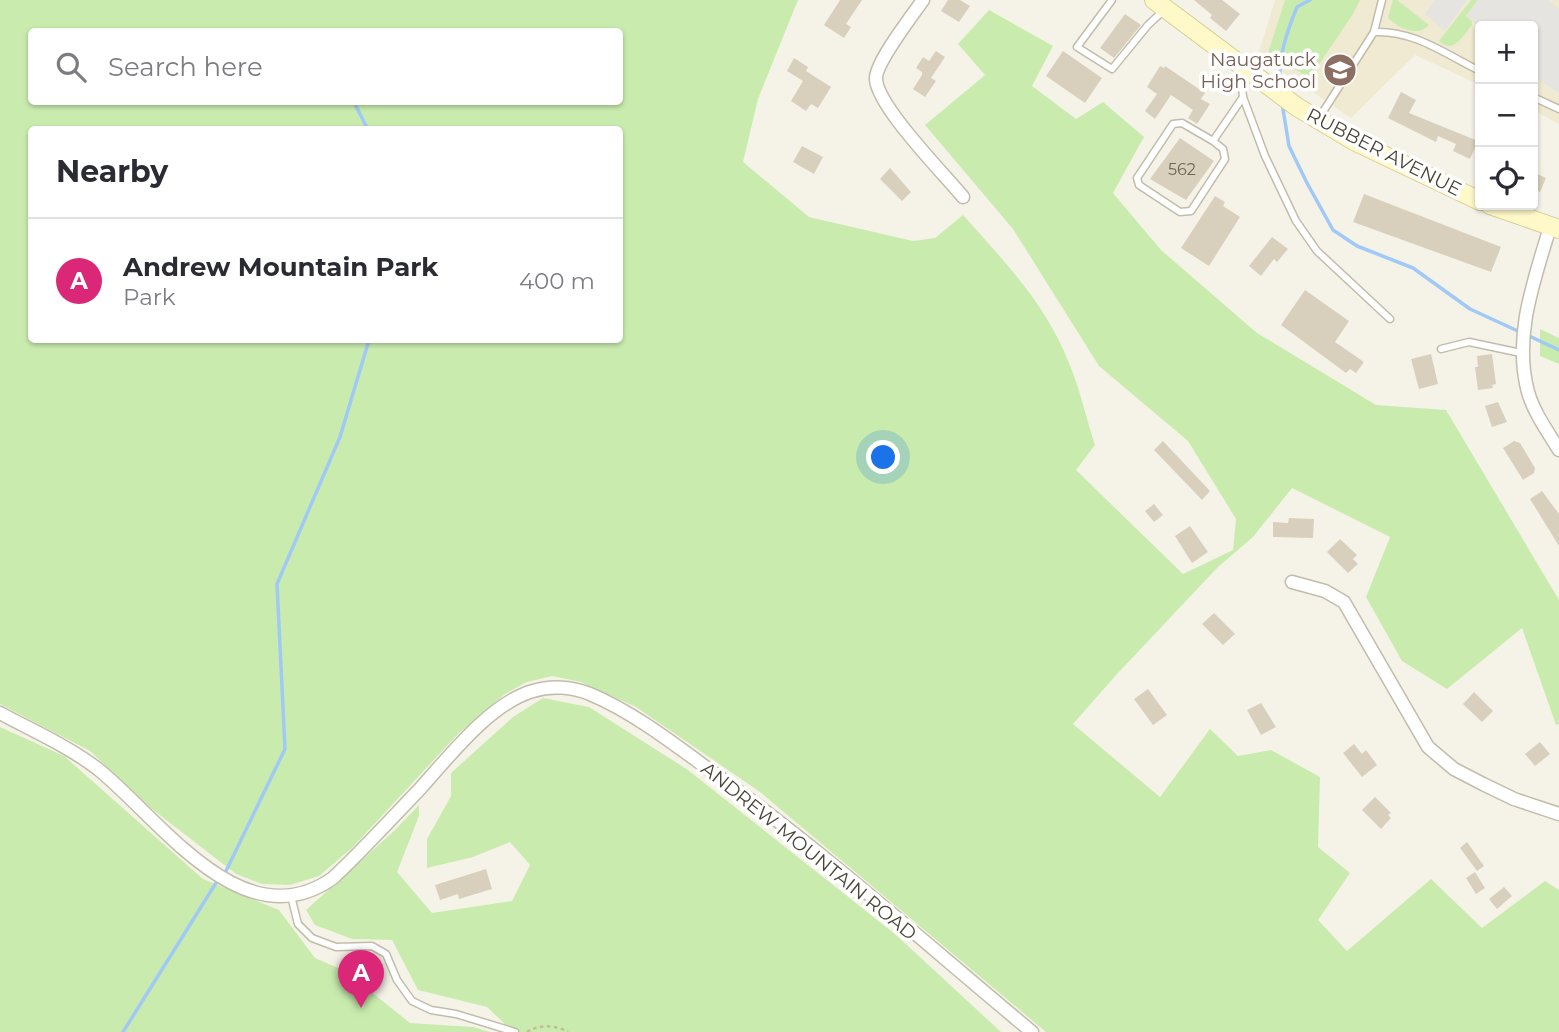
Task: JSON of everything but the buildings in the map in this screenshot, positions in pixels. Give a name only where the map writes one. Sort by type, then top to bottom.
[{"type":"street","points":[[923,0],[879,64],[876,80],[889,109],[963,197]]},
{"type":"street","name":"RUBBER AVENUE","points":[[1160,4],[1318,120],[1420,174],[1475,199]]},
{"type":"street","points":[[1504,210],[1555,228],[1526,313],[1521,347],[1528,394],[1559,450]]},
{"type":"street","points":[[1292,582],[1325,591],[1344,602],[1428,747],[1454,769],[1483,784],[1514,799],[1559,814]]},
{"type":"street","name":"ANDREW MOUNTAIN ROAD","points":[[0,713],[89,763],[187,852],[215,872],[261,896],[291,897],[316,888],[333,878],[471,735],[500,709],[533,691],[555,688],[581,691],[614,706],[764,809],[1032,1032]]},
{"type":"lane","points":[[1112,0],[1077,47],[1112,69],[1148,24],[1160,4]]},
{"type":"lane","points":[[1318,120],[1374,32],[1382,0]]},
{"type":"lane","points":[[1374,32],[1410,35],[1475,68]]},
{"type":"lane","points":[[1240,63],[1243,97],[1265,156],[1296,221],[1317,251],[1390,319]]},
{"type":"lane","points":[[1213,141],[1243,97]]},
{"type":"lane","points":[[1538,100],[1559,110]]},
{"type":"lane","points":[[1182,123],[1213,141],[1223,149],[1225,159],[1191,211],[1180,212],[1139,185],[1137,178],[1173,124],[1182,123]]},
{"type":"lane","points":[[1441,349],[1469,342],[1521,347]]},
{"type":"lane","points":[[291,897],[298,924],[312,938],[337,947],[372,946],[386,954],[397,980],[412,1001],[431,1010],[456,1014],[514,1032]]},
{"type":"path","points":[[527,1032],[532,1028],[551,1027],[568,1032]]},
{"type":"shaded area","name":"Naugatuck High School","points":[[1275,0],[1559,0],[1559,124],[1538,113],[1538,21],[1475,21],[1475,83],[1415,55],[1351,118],[1258,55]]},
{"type":"shaded area","points":[[1435,0],[1467,0],[1445,31],[1425,14]]},
{"type":"shaded area","points":[[1478,0],[1548,0],[1559,9],[1559,93],[1538,79],[1538,21],[1475,23],[1466,16]]},
{"type":"green space","points":[[0,0],[798,0],[758,99],[743,162],[809,217],[913,241],[935,238],[963,215],[1023,284],[1060,342],[1095,445],[1076,470],[1183,574],[1233,550],[1236,519],[1188,441],[1099,366],[1013,229],[925,125],[985,75],[958,44],[989,10],[1053,46],[1032,86],[1076,119],[1103,102],[1144,137],[1113,193],[1161,250],[1257,333],[1376,405],[1446,410],[1559,600],[1559,724],[1556,725],[1522,628],[1447,689],[1402,661],[1366,597],[1390,537],[1292,488],[1253,537],[1218,567],[1073,724],[1160,797],[1210,729],[1238,756],[1271,750],[1320,777],[1318,847],[1350,873],[1318,920],[1347,951],[1431,879],[1482,928],[1545,881],[1559,890],[1559,1032],[1046,1032],[760,792],[636,707],[581,682],[552,676],[527,682],[505,694],[458,734],[352,848],[319,876],[290,885],[262,884],[236,874],[152,809],[90,751],[0,704]]},
{"type":"green space","points":[[1285,0],[1360,0],[1310,78],[1268,53]]},
{"type":"green space","points":[[1393,0],[1397,0],[1429,25],[1420,31],[1414,31],[1392,22],[1388,18]]},
{"type":"green space","points":[[1471,0],[1478,0],[1466,16],[1472,21],[1472,25],[1453,45],[1444,45],[1439,41]]},
{"type":"green space","points":[[1540,329],[1559,338],[1559,364],[1540,356]]},
{"type":"green space","points":[[543,698],[589,707],[688,770],[895,934],[1001,1032],[513,1032],[487,1007],[418,990],[392,940],[352,939],[315,925],[306,910],[419,805],[419,816],[397,872],[432,913],[512,901],[530,865],[510,842],[473,857],[427,868],[427,839],[451,796],[451,773],[513,717]]},
{"type":"green space","points":[[0,727],[64,756],[203,879],[279,910],[315,958],[345,971],[410,1023],[473,1027],[490,1032],[0,1032]]},
{"type":"waterway","points":[[1280,88],[1282,56],[1289,27],[1297,7],[1310,0]]},
{"type":"waterway","points":[[1282,103],[1289,146],[1333,230],[1357,246],[1413,268],[1470,309],[1520,332]]},
{"type":"waterway","points":[[356,105],[366,126]]},
{"type":"waterway","points":[[1527,335],[1559,350]]},
{"type":"waterway","points":[[226,871],[285,749],[277,584],[340,437],[368,343]]},
{"type":"waterway","points":[[123,1032],[216,883]]},
{"type":"place","name":"Naugatuck High School","points":[[1340,70]]},
{"type":"place","name":"Andrew Mountain Park","points":[[361,1008]]}]
